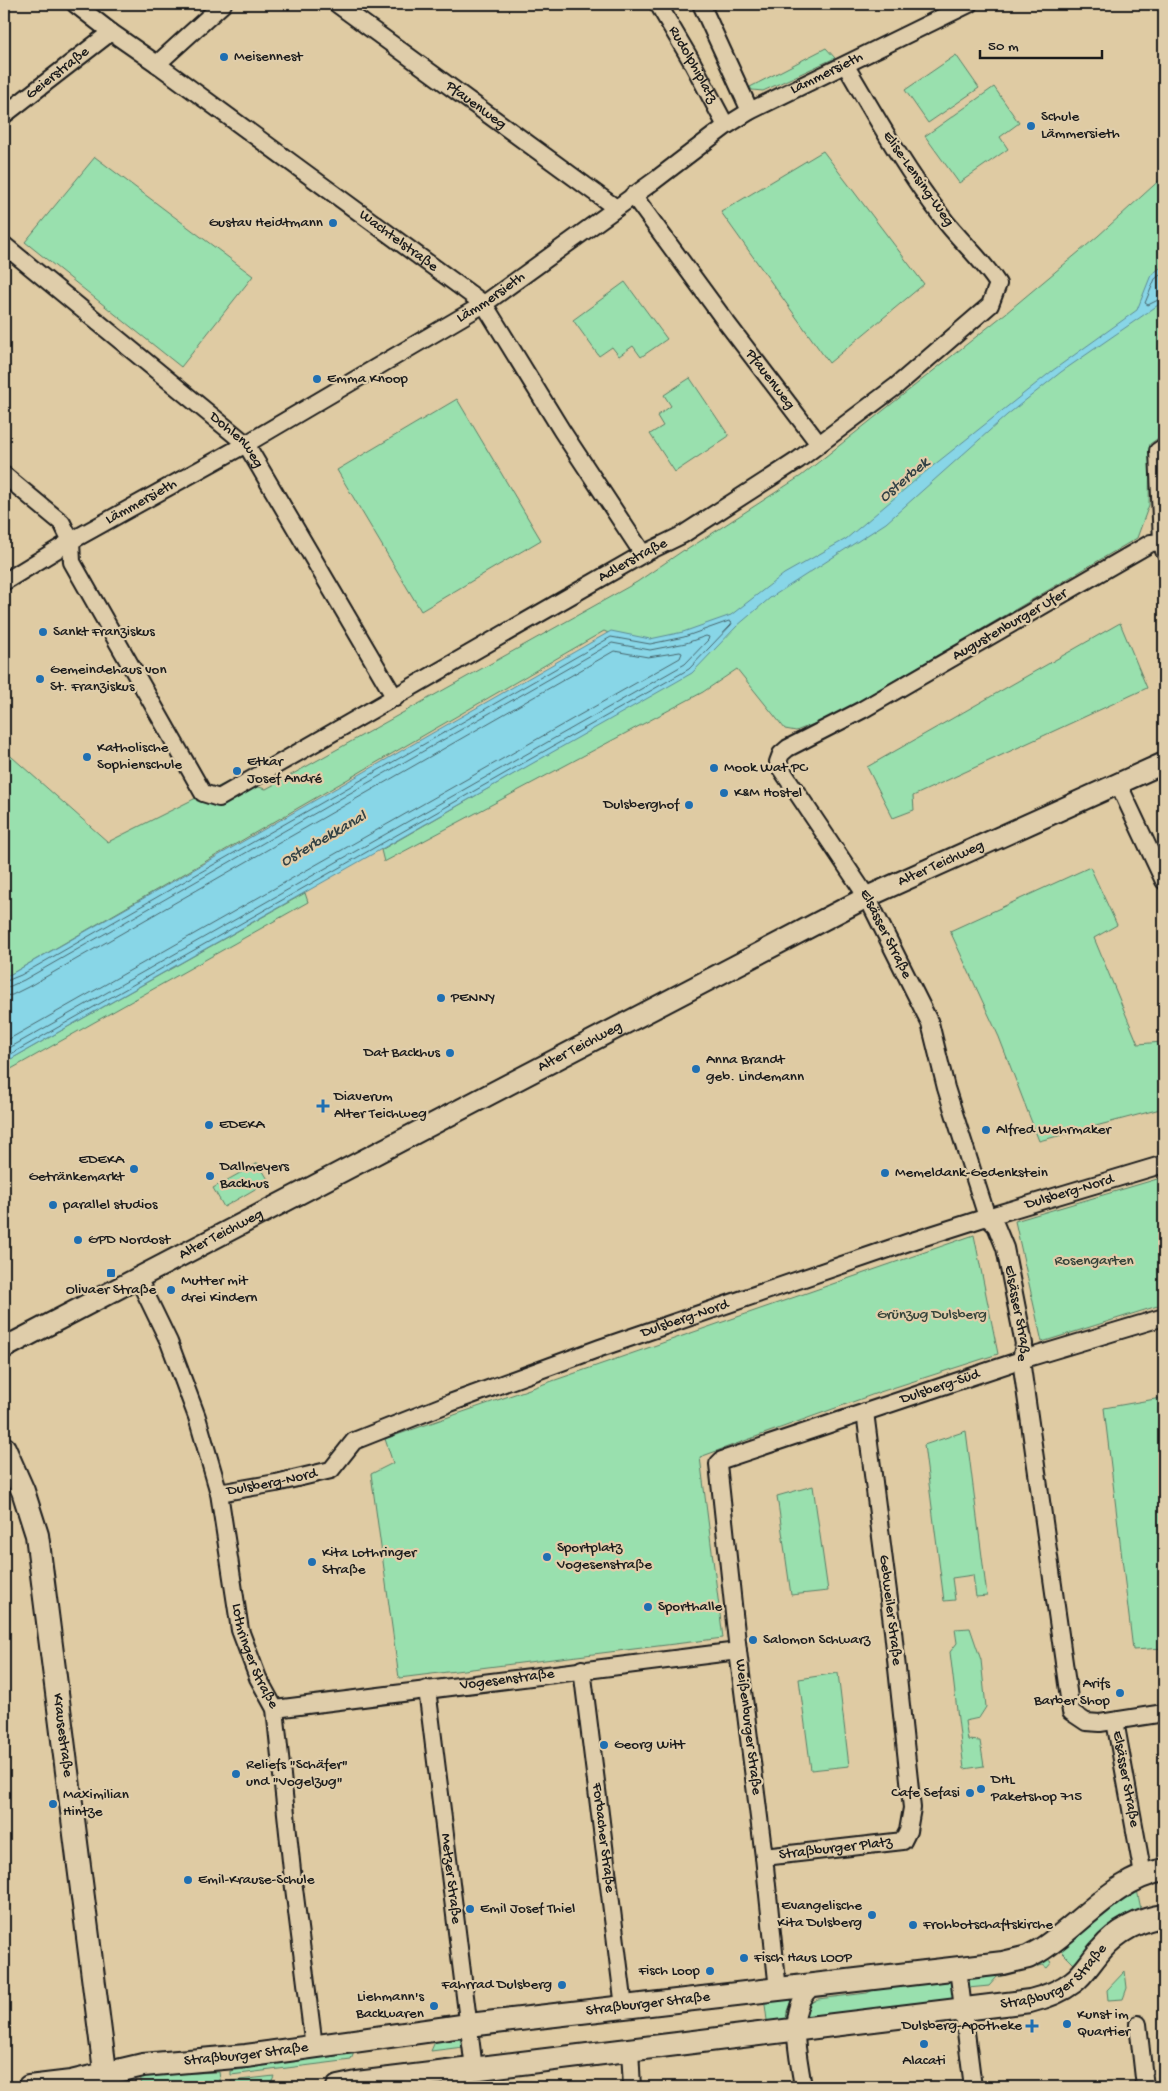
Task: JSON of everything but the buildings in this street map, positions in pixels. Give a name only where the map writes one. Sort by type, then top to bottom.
[{"type":"main road","name":"Krausestraße","points":[[4,1448],[23,1491],[37,1536],[106,2081]]},
{"type":"main road","name":"Straßburger Straße","points":[[29,2087],[71,2082],[106,2081],[143,2065],[246,2056],[468,2025],[1003,1964],[1034,1954],[1123,1886],[1154,1873]]},
{"type":"main road","name":"Straßburger Straße","points":[[338,2087],[357,2083],[1030,2000],[1054,1994],[1079,1976],[1101,1950],[1119,1934],[1140,1922],[1164,1916]]},
{"type":"street","name":"Wachtelstraße","points":[[75,4],[484,304],[562,431],[644,554]]},
{"type":"street","points":[[157,64],[223,4]]},
{"type":"street","name":"Pfauenweg","points":[[337,4],[616,208]]},
{"type":"street","name":"Rudolphiplatz","points":[[658,4],[726,126]]},
{"type":"street","name":"Rudolphiplatz","points":[[701,4],[750,111]]},
{"type":"street","name":"Lämmersieth","points":[[4,582],[71,541],[246,444],[484,304],[726,126],[750,111],[846,66],[969,4]]},
{"type":"street","name":"Geierstraße","points":[[4,115],[111,32]]},
{"type":"street","name":"Elise-Lensing-Weg","points":[[846,66],[905,166],[942,218],[991,272],[998,284],[998,288]]},
{"type":"street","name":"Pfauenweg","points":[[633,195],[819,444]]},
{"type":"street","name":"Dohlenweg","points":[[4,245],[246,444],[394,698]]},
{"type":"street","name":"Adlerstraße","points":[[71,541],[72,562],[203,793],[219,798],[644,554],[682,535],[798,460],[894,387],[990,305],[998,288]]},
{"type":"street","name":"Augustenburger Ufer","points":[[778,762],[781,754],[792,746],[862,710],[1151,543],[1163,546],[1158,451],[1164,447]]},
{"type":"street","points":[[4,475],[62,523],[71,541]]},
{"type":"street","name":"Elsässer Straße","points":[[778,762],[867,898],[930,1023],[946,1088],[987,1217],[996,1226],[1005,1248],[1024,1344],[1022,1360],[1071,1712],[1086,1722],[1100,1723],[1115,1720],[1154,1873]]},
{"type":"street","name":"Alter Teichweg","points":[[4,1348],[867,898],[1164,763]]},
{"type":"street","points":[[1118,783],[1164,881]]},
{"type":"street","name":"Dulsberg-Nord","points":[[219,1493],[276,1483],[331,1470],[354,1441],[450,1403],[600,1348],[987,1217],[1164,1164]]},
{"type":"street","name":"Lothringer Straße","points":[[138,1278],[169,1342],[197,1417],[219,1493],[240,1630],[258,1678],[275,1709],[292,1880],[314,2047]]},
{"type":"street","name":"Dulsberg-Süd","points":[[718,1464],[722,1460],[1022,1360],[1164,1317]]},
{"type":"street","name":"Gebweiler Straße","points":[[865,1412],[893,1631],[912,1808]]},
{"type":"street","name":"Weißenburger Straße","points":[[718,1464],[778,1990]]},
{"type":"street","name":"Vogesenstraße","points":[[275,1709],[738,1650]]},
{"type":"street","name":"Forbacher Straße","points":[[582,1669],[624,2007]]},
{"type":"street","name":"Metzer Straße","points":[[427,1689],[474,2069]]},
{"type":"street","points":[[1115,1720],[1164,1713]]},
{"type":"street","name":"Straßburger Platz","points":[[764,1856],[903,1840],[908,1831],[912,1808]]},
{"type":"street","points":[[958,1969],[965,2009],[973,2087]]},
{"type":"street","points":[[803,2087],[796,2029],[797,2016],[800,2003],[806,1993],[814,1986]]},
{"type":"street","points":[[1138,2024],[1145,2087]]},
{"type":"street","points":[[630,2050],[632,2087]]},
{"type":"green space","points":[[826,48],[835,58],[763,91],[752,90],[750,87]]},
{"type":"green space","points":[[956,55],[979,88],[928,123],[905,90]]},
{"type":"green space","points":[[994,87],[1019,123],[1000,137],[1008,149],[959,183],[925,136]]},
{"type":"green space","points":[[823,151],[924,284],[829,363],[721,212]]},
{"type":"green space","points":[[95,157],[253,276],[181,367],[25,242]]},
{"type":"green space","points":[[1164,176],[1164,434],[1150,444],[1149,505],[1137,538],[834,716],[796,731],[785,729],[737,669],[703,692],[384,862],[381,850],[691,672],[604,631],[4,978],[4,750],[108,842],[232,780],[266,789],[637,582],[801,476],[1006,313],[1098,236]]},
{"type":"green space","points":[[625,282],[667,339],[641,357],[633,346],[619,356],[612,347],[599,356],[573,320]]},
{"type":"green space","points":[[690,378],[729,436],[675,472],[650,434],[663,426],[657,416],[671,406],[664,395]]},
{"type":"green space","points":[[457,399],[541,540],[421,611],[337,470]]},
{"type":"green space","points":[[1120,623],[1147,688],[913,796],[914,810],[893,818],[867,767]]},
{"type":"green space","points":[[1090,867],[1117,925],[1094,938],[1138,1044],[1162,1042],[1164,1050],[1164,1108],[1039,1141],[999,1037],[950,931]]},
{"type":"green space","points":[[305,893],[308,902],[4,1073],[4,1063]]},
{"type":"green space","points":[[258,1163],[269,1181],[224,1207],[213,1188]]},
{"type":"green space","name":"Rosengarten","points":[[1164,1177],[1164,1304],[1042,1342],[1015,1221]]},
{"type":"green space","name":"Sportplatz Vogesenstraße","points":[[974,1235],[998,1354],[880,1392],[700,1457],[723,1638],[399,1678],[371,1474],[393,1463],[385,1439]]},
{"type":"green space","points":[[1161,1398],[1164,1425],[1164,1648],[1133,1650],[1104,1408]]},
{"type":"green space","points":[[966,1431],[987,1596],[976,1597],[973,1575],[952,1578],[955,1600],[944,1601],[924,1445]]},
{"type":"green space","points":[[813,1486],[828,1591],[791,1595],[777,1496]]},
{"type":"green space","points":[[970,1628],[981,1660],[986,1707],[979,1718],[965,1721],[968,1740],[980,1741],[984,1766],[964,1769],[950,1652],[957,1643],[955,1629]]},
{"type":"green space","points":[[838,1673],[849,1766],[811,1770],[799,1679]]},
{"type":"green space","points":[[1136,1885],[1142,1914],[1078,1968],[1057,1947]]},
{"type":"green space","points":[[1045,1957],[1052,1962],[1047,1968],[1043,1965],[997,1977],[989,1986],[968,1988],[968,1972]]},
{"type":"green space","points":[[1125,1971],[1127,1988],[1123,1999],[1108,2000],[1107,1990]]},
{"type":"green space","points":[[950,1975],[954,2005],[806,2019],[805,2016],[809,2004],[818,1999],[867,1993],[887,1983]]},
{"type":"green space","points":[[764,1997],[792,1998],[787,2011],[786,2026],[768,2028]]},
{"type":"green space","points":[[437,2037],[461,2037],[463,2047],[431,2051]]},
{"type":"green space","points":[[356,2047],[351,2060],[231,2075],[231,2071],[293,2061],[339,2048]]},
{"type":"green space","points":[[172,2071],[195,2073],[219,2072],[221,2087],[142,2087],[140,2075]]},
{"type":"green space","points":[[274,2076],[269,2087],[232,2087],[231,2081]]},
{"type":"water","name":"Osterbekkanal","points":[[1164,265],[1164,301],[1061,372],[1007,415],[886,523],[770,598],[737,626],[692,673],[4,1063],[4,978],[611,631],[650,639],[683,632],[731,615],[784,574],[846,539],[924,473],[1052,371],[1137,310],[1151,275]]},
{"type":"place","name":"Meisennest","points":[[224,57]]},
{"type":"place","name":"Schule Lämmersieth","points":[[1031,126]]},
{"type":"place","name":"Gustav Heidtmann","points":[[333,223]]},
{"type":"place","name":"Emma Knoop","points":[[317,379]]},
{"type":"place","name":"Sankt Franziskus","points":[[43,632]]},
{"type":"place","name":"Gemeindehaus von St. Franziskus","points":[[40,679]]},
{"type":"place","name":"Katholische Sophienschule","points":[[87,757]]},
{"type":"place","name":"Mook Wat PC","points":[[714,768]]},
{"type":"place","name":"Etkar Josef André","points":[[237,771]]},
{"type":"place","name":"K&M Hostel","points":[[724,793]]},
{"type":"place","name":"Dulsberghof","points":[[689,805]]},
{"type":"place","name":"PENNY","points":[[441,998]]},
{"type":"place","name":"Dat Backhus","points":[[450,1053]]},
{"type":"place","name":"Anna Brandt geb. Lindemann","points":[[696,1069]]},
{"type":"place","name":"Diaverum Alter Teichweg","points":[[323,1106]]},
{"type":"place","name":"EDEKA","points":[[209,1125]]},
{"type":"place","name":"Alfred Wehrmaker","points":[[986,1130]]},
{"type":"place","name":"EDEKA Getränkemarkt","points":[[134,1169]]},
{"type":"place","name":"Memeldank-Gedenkstein","points":[[885,1173]]},
{"type":"place","name":"Dallmeyers Backhus","points":[[210,1176]]},
{"type":"place","name":"parallel studios","points":[[53,1205]]},
{"type":"place","name":"GPD Nordost","points":[[78,1240]]},
{"type":"place","name":"Olivaer Straße","points":[[111,1273]]},
{"type":"place","name":"Mutter mit drei Kindern","points":[[171,1290]]},
{"type":"place","name":"Sportplatz Vogesenstraße","points":[[547,1557]]},
{"type":"place","name":"Kita Lothringer Straße","points":[[312,1562]]},
{"type":"place","name":"Sporthalle","points":[[648,1607]]},
{"type":"place","name":"Salomon Schwarz","points":[[753,1640]]},
{"type":"place","name":"Arifs Barber Shop","points":[[1120,1693]]},
{"type":"place","name":"Georg Witt","points":[[604,1745]]},
{"type":"place","name":"Reliefs \"Schäfer\" und \"Vogelzug\"","points":[[236,1774]]},
{"type":"place","name":"DHL Paketshop 715","points":[[981,1789]]},
{"type":"place","name":"Cafe Sefasi","points":[[970,1793]]},
{"type":"place","name":"Maximilian Hintze","points":[[53,1804]]},
{"type":"place","name":"Emil-Krause-Schule","points":[[188,1880]]},
{"type":"place","name":"Emil Josef Thiel","points":[[470,1909]]},
{"type":"place","name":"Evangelische Kita Dulsberg","points":[[872,1915]]},
{"type":"place","name":"Frohbotschaftskirche","points":[[913,1925]]},
{"type":"place","name":"Fisch Haus LOOP","points":[[744,1958]]},
{"type":"place","name":"Fisch Loop","points":[[710,1971]]},
{"type":"place","name":"Fahrrad Dulsberg","points":[[562,1985]]},
{"type":"place","name":"Liehmann's Backwaren","points":[[434,2006]]},
{"type":"place","name":"Kunst im Quartier","points":[[1067,2024]]},
{"type":"place","name":"Dulsberg-Apotheke","points":[[1032,2026]]},
{"type":"place","name":"Alacati","points":[[924,2044]]},
{"type":"water label","name":"Osterbek","points":[[905,481]]},
{"type":"park label","name":"Grünzug Dulsberg","points":[[932,1315]]}]
